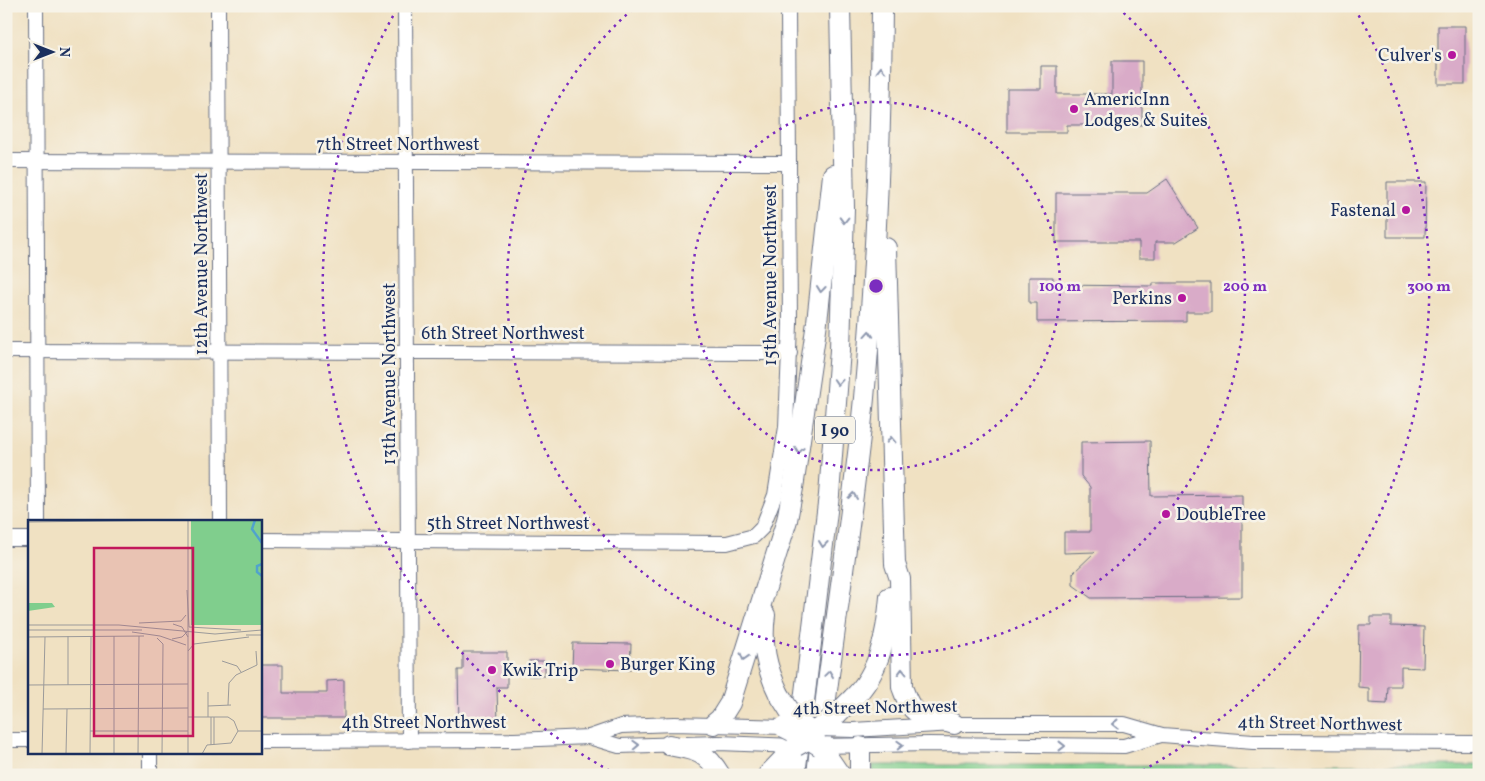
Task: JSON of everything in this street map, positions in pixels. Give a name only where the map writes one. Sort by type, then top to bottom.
[{"type":"highway","name":"I 90","points":[[795,775],[829,495],[837,402],[844,254],[840,6]]},
{"type":"highway","name":"I 90","points":[[817,775],[864,398],[877,210],[881,118],[882,6]]},
{"type":"highway","points":[[714,724],[720,719],[730,703],[787,520],[800,446],[817,322],[842,84]]},
{"type":"highway","points":[[768,775],[835,716],[866,682],[879,654],[887,623],[891,579],[895,564],[881,118]]},
{"type":"highway","points":[[775,557],[777,574],[765,614],[763,642],[768,668],[779,694],[791,713],[812,737],[840,775]]},
{"type":"highway","points":[[895,564],[900,579],[902,687],[906,699],[913,709],[926,716],[954,724]]},
{"type":"highway","points":[[812,737],[860,775]]},
{"type":"highway","points":[[669,744],[697,751],[713,765],[720,775]]},
{"type":"street","points":[[36,6],[38,520]]},
{"type":"street","name":"12th Avenue Northwest","points":[[218,6],[220,520]]},
{"type":"street","name":"13th Avenue Northwest","points":[[405,6],[409,741]]},
{"type":"street","name":"15th Avenue Northwest","points":[[754,536],[762,528],[775,495],[786,427],[790,353],[788,6]]},
{"type":"street","name":"7th Street Northwest","points":[[6,161],[789,163]]},
{"type":"street","name":"6th Street Northwest","points":[[6,351],[790,353]]},
{"type":"street","name":"5th Street Northwest","points":[[261,540],[726,543],[754,536]]},
{"type":"street","points":[[6,539],[28,539]]},
{"type":"street","name":"4th Street Northwest","points":[[261,741],[514,740],[589,737],[621,726],[674,724],[714,724],[812,737],[929,744],[1124,746],[1162,735]]},
{"type":"street","name":"4th Street Northwest","points":[[589,737],[619,746],[718,744],[954,724],[1124,724],[1162,735],[1252,742],[1479,742]]},
{"type":"street","points":[[6,740],[28,740]]},
{"type":"street","points":[[150,754],[150,775]]},
{"type":"green space","points":[[873,765],[1479,765],[1479,775],[873,775]]},
{"type":"building","name":"Culver's","points":[[1438,26],[1465,26],[1465,84],[1438,84]]},
{"type":"building","name":"AmericInn Lodges & Suites","points":[[1112,61],[1142,61],[1142,125],[1067,125],[1067,132],[1007,132],[1007,89],[1041,89],[1041,66],[1057,66],[1057,94],[1112,94]]},
{"type":"building","points":[[1167,179],[1198,228],[1176,242],[1155,242],[1155,258],[1139,258],[1139,242],[1056,242],[1056,193],[1147,193]]},
{"type":"building","name":"Fastenal","points":[[1387,182],[1426,182],[1425,237],[1387,237]]},
{"type":"building","points":[[1029,277],[1053,277],[1053,285],[1153,286],[1153,283],[1211,283],[1211,312],[1186,312],[1186,321],[1037,322],[1037,303],[1029,303]]},
{"type":"building","name":"DoubleTree","points":[[1150,441],[1151,496],[1242,495],[1242,597],[1091,598],[1073,585],[1073,573],[1095,552],[1064,553],[1064,532],[1090,532],[1090,487],[1081,476],[1081,442]]},
{"type":"building","points":[[1371,617],[1391,617],[1391,626],[1424,627],[1423,668],[1401,667],[1401,686],[1388,686],[1387,704],[1369,703],[1369,688],[1358,687],[1359,625],[1371,625]]},
{"type":"building","points":[[573,643],[631,644],[630,670],[572,668]]},
{"type":"building","points":[[463,652],[507,652],[507,687],[497,687],[498,726],[459,726],[458,670],[463,670]]},
{"type":"building","points":[[529,661],[545,661],[545,676],[529,676]]},
{"type":"building","points":[[261,665],[283,665],[283,693],[327,693],[327,681],[344,680],[344,718],[261,718]]},
{"type":"place","name":"Culver's","points":[[1452,55]]},
{"type":"place","name":"AmericInn Lodges & Suites","points":[[1074,109]]},
{"type":"place","name":"Fastenal","points":[[1406,210]]},
{"type":"place","name":"Perkins","points":[[1182,298]]},
{"type":"place","name":"DoubleTree","points":[[1166,514]]},
{"type":"place","name":"Burger King","points":[[610,664]]},
{"type":"place","name":"Kwik Trip","points":[[492,670]]}]
